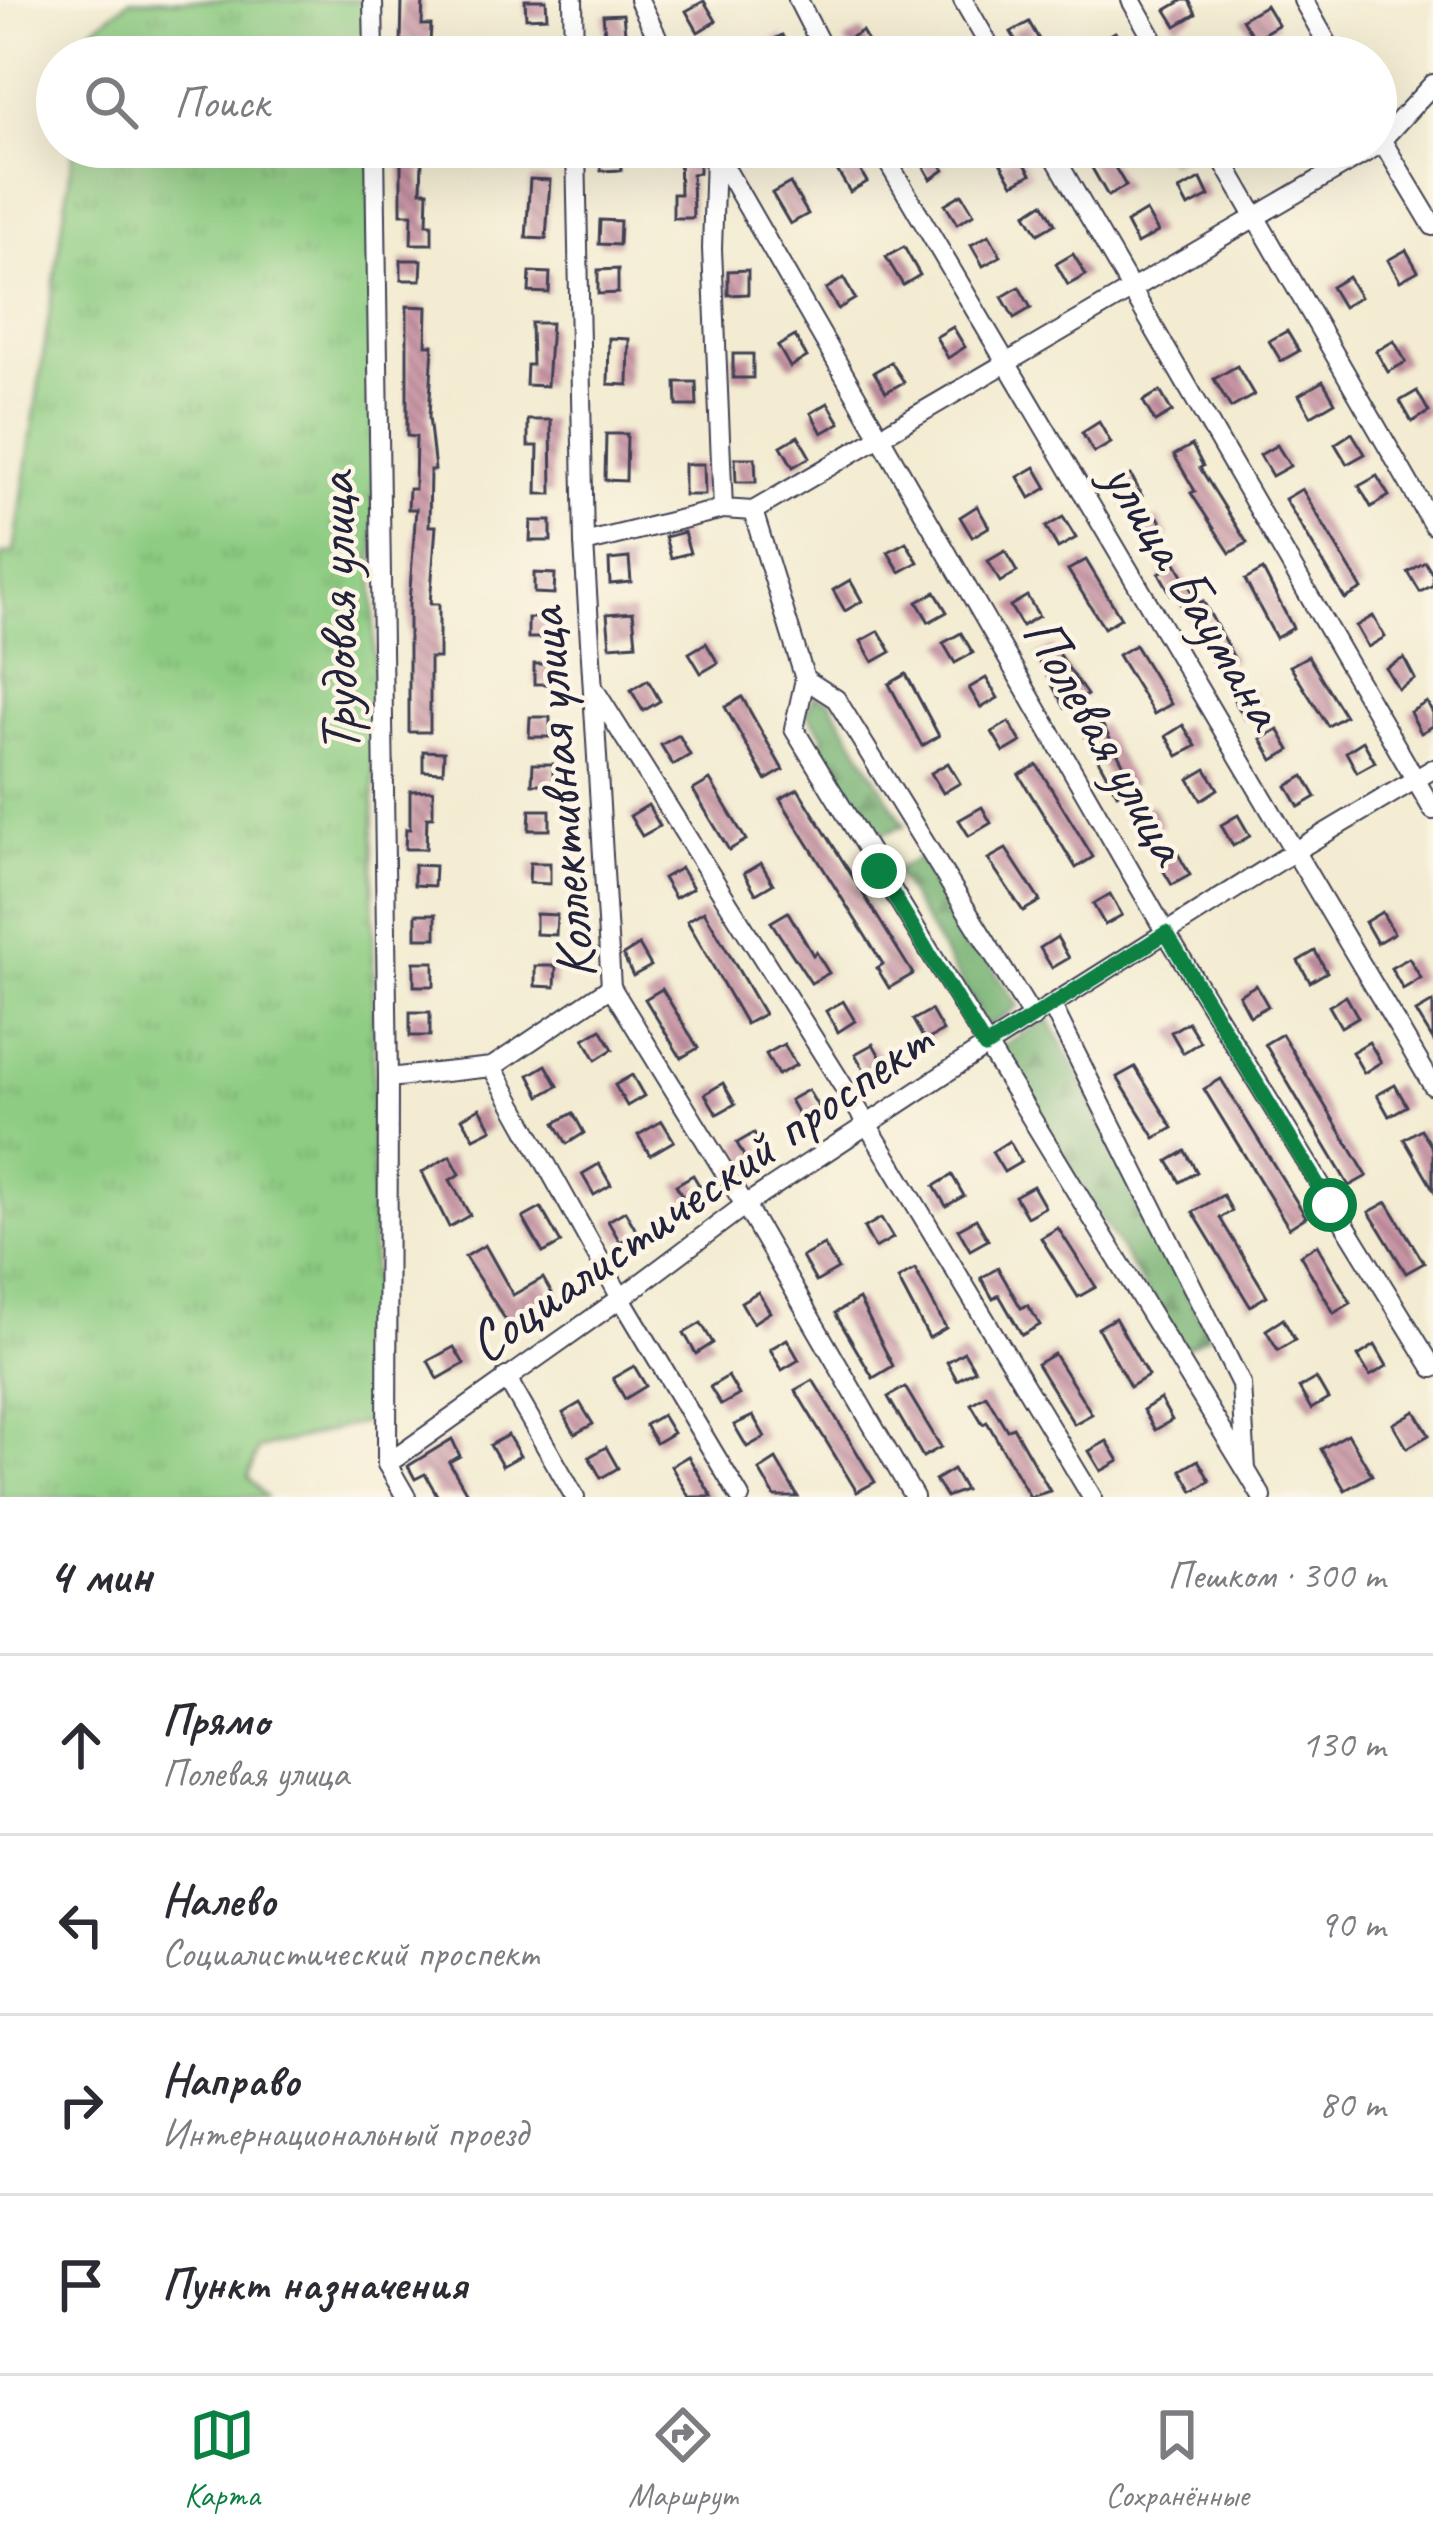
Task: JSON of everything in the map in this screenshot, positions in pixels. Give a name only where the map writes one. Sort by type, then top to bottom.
[{"type":"street","points":[[374,0],[374,36]]},
{"type":"street","points":[[573,0],[574,36]]},
{"type":"street","points":[[639,0],[657,36]]},
{"type":"street","points":[[798,0],[816,36]]},
{"type":"street","points":[[963,0],[984,36]]},
{"type":"street","points":[[1131,0],[1151,36]]},
{"type":"street","points":[[1303,0],[1323,36]]},
{"type":"street","points":[[1397,121],[1433,84]]},
{"type":"street","name":"Трудовая улица","points":[[375,168],[388,1078],[388,1464]]},
{"type":"street","name":"Коллективная улица","points":[[576,168],[584,542],[611,987],[745,1204],[914,1497]]},
{"type":"street","points":[[714,168],[712,249],[723,509]]},
{"type":"street","name":"Полевая улица","points":[[726,168],[1166,933],[1433,1369]]},
{"type":"street","name":"улица Баумана","points":[[891,168],[1433,1086]]},
{"type":"street","points":[[1061,168],[1433,810]]},
{"type":"street","points":[[1227,168],[1433,525]]},
{"type":"street","points":[[584,542],[723,509],[753,511],[1333,168]]},
{"type":"street","points":[[1394,168],[1433,226]]},
{"type":"street","points":[[753,511],[805,679],[794,729],[1262,1497]]},
{"type":"street","points":[[805,679],[836,699],[1034,1018]]},
{"type":"street","points":[[592,685],[867,1124],[1092,1497]]},
{"type":"street","name":"Социалистический проспект","points":[[388,1464],[745,1204],[1295,851],[1433,770]]},
{"type":"street","points":[[388,1078],[492,1067],[611,987]]},
{"type":"street","points":[[1052,1006],[1241,1384],[1246,1471]]},
{"type":"street","points":[[492,1067],[621,1298],[740,1497]]},
{"type":"street","points":[[506,1377],[575,1497]]},
{"type":"street","points":[[388,1464],[406,1497]]},
{"type":"green space","points":[[130,0],[370,0],[373,36],[90,36],[91,30]]},
{"type":"green space","points":[[71,168],[374,168],[373,1420],[258,1449],[248,1477],[266,1497],[0,1497],[0,555],[14,552]]},
{"type":"green space","points":[[815,695],[831,702],[905,826],[880,835],[818,745],[825,736],[806,713]]},
{"type":"green space","points":[[922,857],[1018,1006],[988,1027],[894,870]]},
{"type":"green space","points":[[1049,1018],[1209,1335],[1182,1350],[998,1049]]},
{"type":"building","points":[[402,0],[423,0],[422,25],[431,25],[430,36],[401,36]]},
{"type":"building","points":[[525,0],[546,0],[547,17],[526,18]]},
{"type":"building","points":[[1189,0],[1196,14],[1176,26],[1166,10]]},
{"type":"building","points":[[704,1],[716,21],[698,32],[686,11]]},
{"type":"building","points":[[1266,5],[1278,25],[1252,36],[1242,19]]},
{"type":"building","points":[[623,14],[625,36],[605,36],[603,15]]},
{"type":"building","points":[[1029,22],[1037,36],[1013,36],[1011,32]]},
{"type":"building","points":[[401,168],[422,168],[421,191],[428,191],[432,244],[411,244],[412,214],[401,214]]},
{"type":"building","points":[[679,168],[699,168],[699,173],[692,174],[693,218],[673,218],[673,194],[680,194]]},
{"type":"building","points":[[836,168],[859,168],[867,182],[850,192]]},
{"type":"building","points":[[924,168],[943,168],[944,170],[931,179]]},
{"type":"building","points":[[1003,168],[1027,168],[1031,174],[1013,184]]},
{"type":"building","points":[[1092,168],[1115,168],[1126,186],[1108,196]]},
{"type":"building","points":[[530,179],[550,180],[546,239],[526,238]]},
{"type":"building","points":[[1201,179],[1209,196],[1188,207],[1179,190]]},
{"type":"building","points":[[790,183],[808,214],[790,224],[772,193]]},
{"type":"building","points":[[962,194],[974,214],[957,224],[945,204]]},
{"type":"building","points":[[1043,203],[1055,224],[1038,234],[1026,214]]},
{"type":"building","points":[[1146,211],[1158,232],[1137,244],[1126,223]]},
{"type":"building","points":[[600,220],[620,221],[619,245],[599,244]]},
{"type":"building","points":[[989,235],[1001,256],[983,266],[971,245]]},
{"type":"building","points":[[904,247],[920,275],[903,285],[886,257]]},
{"type":"building","points":[[1406,250],[1418,271],[1400,281],[1388,260]]},
{"type":"building","points":[[1073,254],[1086,275],[1068,285],[1056,264]]},
{"type":"building","points":[[401,260],[422,260],[421,280],[401,280]]},
{"type":"building","points":[[618,269],[618,293],[598,294],[598,270]]},
{"type":"building","points":[[748,270],[748,294],[728,295],[728,271]]},
{"type":"building","points":[[530,272],[550,273],[549,293],[529,292]]},
{"type":"building","points":[[1348,277],[1360,297],[1343,307],[1331,287]]},
{"type":"building","points":[[844,278],[855,299],[838,309],[826,289]]},
{"type":"building","points":[[1019,287],[1031,308],[1014,318],[1002,297]]},
{"type":"building","points":[[407,306],[427,307],[426,345],[433,345],[429,417],[435,470],[430,470],[429,526],[436,526],[430,604],[439,604],[439,658],[430,658],[430,732],[409,732],[409,603],[416,509],[408,509],[409,489],[415,489],[416,437],[407,436]]},
{"type":"building","points":[[531,323],[551,323],[547,386],[526,385],[527,365],[532,365]]},
{"type":"building","points":[[953,327],[965,347],[948,358],[936,337]]},
{"type":"building","points":[[1287,331],[1299,351],[1281,361],[1269,341]]},
{"type":"building","points":[[795,336],[807,357],[790,367],[778,346]]},
{"type":"building","points":[[609,338],[629,339],[628,385],[608,384]]},
{"type":"building","points":[[1394,341],[1406,362],[1388,372],[1376,351]]},
{"type":"building","points":[[733,354],[753,354],[753,378],[733,378]]},
{"type":"building","points":[[891,362],[904,382],[886,392],[874,372]]},
{"type":"building","points":[[1237,366],[1254,395],[1231,408],[1214,379]]},
{"type":"building","points":[[1323,381],[1335,402],[1311,416],[1299,395]]},
{"type":"building","points":[[676,382],[696,382],[697,406],[677,406]]},
{"type":"building","points":[[1160,391],[1172,412],[1155,422],[1143,401]]},
{"type":"building","points":[[1417,391],[1429,412],[1412,422],[1400,401]]},
{"type":"building","points":[[828,403],[840,423],[822,433],[811,413]]},
{"type":"building","points":[[528,420],[551,420],[552,494],[537,494],[538,446],[528,446]]},
{"type":"building","points":[[1099,422],[1111,443],[1094,453],[1082,433]]},
{"type":"building","points":[[1352,433],[1365,454],[1347,464],[1335,444]]},
{"type":"building","points":[[606,434],[627,434],[626,481],[605,480]]},
{"type":"building","points":[[798,436],[810,457],[793,467],[781,446]]},
{"type":"building","points":[[1192,445],[1200,468],[1247,543],[1230,553],[1191,493],[1195,491],[1174,455]]},
{"type":"building","points":[[1277,445],[1290,466],[1272,476],[1260,455]]},
{"type":"building","points":[[735,458],[755,458],[756,482],[736,482]]},
{"type":"building","points":[[684,464],[704,464],[705,495],[684,495]]},
{"type":"building","points":[[1035,467],[1047,488],[1030,498],[1018,477]]},
{"type":"building","points":[[1131,475],[1142,496],[1125,506],[1113,485]]},
{"type":"building","points":[[1377,476],[1389,496],[1371,507],[1359,486]]},
{"type":"building","points":[[1302,489],[1362,589],[1345,599],[1285,499]]},
{"type":"building","points":[[977,506],[989,527],[972,537],[960,517]]},
{"type":"building","points":[[1063,517],[1076,538],[1058,548],[1046,527]]},
{"type":"building","points":[[1158,517],[1169,537],[1152,547],[1141,527]]},
{"type":"building","points":[[531,521],[551,521],[551,541],[530,541]]},
{"type":"building","points":[[684,532],[690,553],[671,558],[665,537]]},
{"type":"building","points":[[906,542],[918,562],[900,572],[888,552]]},
{"type":"building","points":[[1005,551],[1017,572],[1000,582],[988,561]]},
{"type":"building","points":[[629,558],[631,582],[610,584],[609,560]]},
{"type":"building","points":[[1086,560],[1121,618],[1104,628],[1068,570]]},
{"type":"building","points":[[1425,562],[1433,585],[1420,592],[1408,572]]},
{"type":"building","points":[[1176,563],[1235,660],[1217,670],[1159,573]]},
{"type":"building","points":[[1263,570],[1293,628],[1276,638],[1245,580]]},
{"type":"building","points":[[534,573],[555,574],[554,594],[534,593]]},
{"type":"building","points":[[850,580],[862,601],[845,611],[833,590]]},
{"type":"building","points":[[935,592],[947,612],[929,622],[917,602]]},
{"type":"building","points":[[1027,596],[1039,616],[1022,626],[1010,606]]},
{"type":"building","points":[[633,612],[636,644],[610,646],[607,614]]},
{"type":"building","points":[[1373,616],[1385,637],[1368,647],[1356,626]]},
{"type":"building","points":[[528,618],[549,618],[548,638],[528,638]]},
{"type":"building","points":[[879,631],[891,652],[873,662],[861,641]]},
{"type":"building","points":[[961,633],[973,653],[955,663],[943,643]]},
{"type":"building","points":[[706,643],[718,663],[701,673],[689,653]]},
{"type":"building","points":[[1135,645],[1171,704],[1154,714],[1118,655]]},
{"type":"building","points":[[1053,646],[1087,695],[1065,708],[1036,656]]},
{"type":"building","points":[[1308,656],[1345,716],[1328,726],[1290,666]]},
{"type":"building","points":[[1404,658],[1415,679],[1398,689],[1386,668]]},
{"type":"building","points":[[534,664],[554,664],[554,684],[534,684]]},
{"type":"building","points":[[906,674],[939,736],[922,746],[889,684]]},
{"type":"building","points":[[986,678],[998,698],[981,708],[969,688]]},
{"type":"building","points":[[648,680],[660,701],[643,711],[631,690]]},
{"type":"building","points":[[1250,688],[1262,709],[1245,719],[1233,698]]},
{"type":"building","points":[[742,697],[783,770],[766,780],[725,707]]},
{"type":"building","points":[[1427,702],[1433,726],[1421,733],[1410,712]]},
{"type":"building","points":[[530,717],[550,717],[550,737],[529,737]]},
{"type":"building","points":[[1009,722],[1021,742],[1004,752],[992,732]]},
{"type":"building","points":[[1102,724],[1134,784],[1117,794],[1084,734]]},
{"type":"building","points":[[1183,725],[1196,746],[1178,756],[1166,736]]},
{"type":"building","points":[[1278,729],[1290,750],[1273,760],[1261,739]]},
{"type":"building","points":[[679,735],[690,755],[673,765],[661,745]]},
{"type":"building","points":[[1363,741],[1375,762],[1357,772],[1346,752]]},
{"type":"building","points":[[423,751],[444,752],[443,772],[423,771]]},
{"type":"building","points":[[948,763],[960,783],[943,793],[931,773]]},
{"type":"building","points":[[533,764],[553,764],[553,784],[532,784]]},
{"type":"building","points":[[1037,765],[1093,857],[1076,868],[1019,775]]},
{"type":"building","points":[[1206,769],[1218,789],[1201,800],[1189,779]]},
{"type":"building","points":[[1304,776],[1316,797],[1299,807],[1287,786]]},
{"type":"building","points":[[710,780],[746,840],[729,850],[693,790]]},
{"type":"building","points":[[798,789],[913,974],[889,988],[877,968],[883,964],[780,799]]},
{"type":"building","points":[[433,790],[426,849],[405,849],[410,791]]},
{"type":"building","points":[[1151,804],[1163,825],[1145,835],[1133,814]]},
{"type":"building","points":[[648,805],[660,826],[642,836],[630,816]]},
{"type":"building","points":[[982,807],[991,823],[969,836],[959,820]]},
{"type":"building","points":[[530,810],[550,810],[550,830],[529,830]]},
{"type":"building","points":[[1238,815],[1250,836],[1233,846],[1221,825]]},
{"type":"building","points":[[1006,849],[1040,901],[1023,911],[988,859]]},
{"type":"building","points":[[1178,854],[1190,875],[1172,885],[1160,865]]},
{"type":"building","points":[[530,863],[550,863],[550,884],[529,883]]},
{"type":"building","points":[[761,863],[773,884],[756,894],[744,873]]},
{"type":"building","points":[[414,865],[435,866],[434,886],[414,885]]},
{"type":"building","points":[[681,868],[693,888],[675,898],[663,878]]},
{"type":"building","points":[[1110,894],[1122,915],[1105,925],[1093,904]]},
{"type":"building","points":[[704,911],[764,1014],[746,1024],[687,921]]},
{"type":"building","points":[[788,912],[829,973],[811,983],[771,922]]},
{"type":"building","points":[[1382,912],[1394,933],[1377,943],[1365,922]]},
{"type":"building","points":[[416,914],[436,914],[436,938],[416,938]]},
{"type":"building","points":[[536,914],[557,915],[556,935],[536,934]]},
{"type":"building","points":[[1057,937],[1069,958],[1052,968],[1040,948]]},
{"type":"building","points":[[639,945],[651,966],[633,976],[623,955]]},
{"type":"building","points":[[1315,951],[1327,972],[1310,982],[1298,961]]},
{"type":"building","points":[[1409,958],[1421,978],[1403,989],[1391,968]]},
{"type":"building","points":[[414,962],[434,962],[434,986],[414,986]]},
{"type":"building","points":[[535,966],[556,966],[555,987],[535,986]]},
{"type":"building","points":[[1256,985],[1268,1006],[1250,1016],[1239,995]]},
{"type":"building","points":[[662,989],[698,1048],[681,1058],[645,999]]},
{"type":"building","points":[[1346,996],[1358,1017],[1341,1027],[1329,1006]]},
{"type":"building","points":[[843,1001],[855,1021],[838,1032],[826,1011]]},
{"type":"building","points":[[1433,1002],[1433,1040],[1416,1012]]},
{"type":"building","points":[[931,1010],[943,1031],[925,1041],[913,1020]]},
{"type":"building","points":[[410,1012],[430,1012],[430,1036],[410,1036]]},
{"type":"building","points":[[1188,1022],[1200,1042],[1183,1053],[1171,1032]]},
{"type":"building","points":[[601,1029],[613,1049],[596,1060],[584,1039]]},
{"type":"building","points":[[1282,1034],[1367,1176],[1349,1186],[1265,1044]]},
{"type":"building","points":[[1369,1042],[1381,1062],[1364,1073],[1352,1052]]},
{"type":"building","points":[[784,1044],[796,1065],[778,1075],[766,1054]]},
{"type":"building","points":[[873,1044],[885,1065],[867,1075],[855,1054]]},
{"type":"building","points":[[546,1065],[558,1086],[540,1096],[529,1075]]},
{"type":"building","points":[[1135,1067],[1173,1128],[1155,1138],[1117,1077]]},
{"type":"building","points":[[632,1075],[644,1096],[627,1106],[615,1085]]},
{"type":"building","points":[[1221,1079],[1306,1217],[1289,1228],[1204,1089]]},
{"type":"building","points":[[723,1083],[735,1104],[717,1114],[705,1094]]},
{"type":"building","points":[[1395,1085],[1407,1106],[1389,1116],[1377,1095]]},
{"type":"building","points":[[808,1090],[820,1110],[802,1121],[790,1100]]},
{"type":"building","points":[[480,1108],[492,1129],[474,1138],[462,1118]]},
{"type":"building","points":[[573,1113],[584,1133],[567,1144],[555,1123]]},
{"type":"building","points":[[662,1121],[674,1141],[650,1155],[638,1135]]},
{"type":"building","points":[[1421,1129],[1433,1149],[1433,1189],[1404,1139]]},
{"type":"building","points":[[754,1133],[766,1154],[748,1164],[737,1143]]},
{"type":"building","points":[[1009,1141],[1021,1162],[1004,1172],[992,1152]]},
{"type":"building","points":[[1185,1151],[1197,1172],[1180,1182],[1168,1161]]},
{"type":"building","points":[[450,1156],[460,1174],[450,1180],[470,1215],[449,1227],[422,1172]]},
{"type":"building","points":[[599,1164],[611,1185],[594,1195],[582,1174]]},
{"type":"building","points":[[693,1175],[705,1195],[688,1206],[676,1185]]},
{"type":"building","points":[[952,1175],[964,1196],[946,1206],[934,1186]]},
{"type":"building","points":[[1033,1186],[1045,1207],[1027,1217],[1015,1196]]},
{"type":"building","points":[[1223,1195],[1232,1211],[1220,1218],[1267,1296],[1250,1306],[1193,1212]]},
{"type":"building","points":[[1387,1202],[1424,1263],[1406,1273],[1369,1212]]},
{"type":"building","points":[[541,1208],[561,1243],[543,1253],[523,1218]]},
{"type":"building","points":[[625,1211],[637,1232],[620,1242],[608,1221]]},
{"type":"building","points":[[881,1218],[893,1238],[875,1248],[864,1228]]},
{"type":"building","points":[[976,1219],[988,1240],[970,1250],[958,1229]]},
{"type":"building","points":[[1058,1228],[1096,1287],[1078,1297],[1041,1238]]},
{"type":"building","points":[[485,1245],[513,1295],[543,1278],[555,1299],[509,1325],[465,1257]]},
{"type":"building","points":[[824,1245],[838,1269],[816,1282],[802,1257]]},
{"type":"building","points":[[1317,1245],[1351,1303],[1334,1313],[1300,1255]]},
{"type":"building","points":[[998,1268],[1021,1308],[1028,1305],[1040,1325],[1022,1335],[999,1295],[993,1299],[981,1278]]},
{"type":"building","points":[[915,1269],[946,1328],[929,1338],[898,1279]]},
{"type":"building","points":[[758,1292],[770,1312],[753,1323],[741,1302]]},
{"type":"building","points":[[859,1299],[893,1366],[873,1378],[835,1313]]},
{"type":"building","points":[[1115,1318],[1148,1376],[1130,1387],[1098,1328]]},
{"type":"building","points":[[1283,1319],[1295,1340],[1278,1350],[1266,1330]]},
{"type":"building","points":[[701,1323],[713,1343],[696,1354],[684,1333]]},
{"type":"building","points":[[787,1339],[799,1360],[782,1370],[770,1349]]},
{"type":"building","points":[[1375,1345],[1387,1366],[1370,1376],[1358,1356]]},
{"type":"building","points":[[454,1347],[464,1364],[438,1379],[428,1361]]},
{"type":"building","points":[[964,1352],[975,1370],[957,1380],[947,1362]]},
{"type":"building","points":[[1054,1354],[1092,1414],[1074,1424],[1037,1364]]},
{"type":"building","points":[[634,1366],[646,1386],[625,1399],[613,1378]]},
{"type":"building","points":[[728,1376],[739,1395],[721,1405],[710,1387]]},
{"type":"building","points":[[1316,1378],[1328,1399],[1311,1409],[1299,1388]]},
{"type":"building","points":[[813,1380],[875,1482],[857,1492],[795,1390]]},
{"type":"building","points":[[905,1387],[941,1447],[923,1457],[888,1397]]},
{"type":"building","points":[[986,1395],[1007,1430],[1013,1427],[1050,1491],[1030,1497],[987,1422],[983,1424],[971,1404]]},
{"type":"building","points":[[1160,1399],[1172,1420],[1155,1430],[1143,1410]]},
{"type":"building","points":[[580,1403],[593,1424],[575,1434],[563,1413]]},
{"type":"building","points":[[1415,1411],[1429,1435],[1407,1448],[1393,1424]]},
{"type":"building","points":[[662,1415],[673,1433],[656,1443],[645,1425]]},
{"type":"building","points":[[753,1416],[765,1437],[747,1447],[734,1425]]},
{"type":"building","points":[[1348,1434],[1372,1475],[1345,1490],[1321,1449]]},
{"type":"building","points":[[508,1435],[520,1456],[502,1466],[490,1445]]},
{"type":"building","points":[[452,1439],[460,1456],[449,1462],[469,1497],[438,1497],[425,1474],[415,1479],[408,1466]]},
{"type":"building","points":[[1107,1441],[1119,1461],[1101,1471],[1089,1451]]},
{"type":"building","points":[[606,1447],[618,1468],[601,1478],[589,1457]]},
{"type":"building","points":[[688,1456],[712,1497],[689,1497],[671,1466]]},
{"type":"building","points":[[776,1459],[798,1497],[775,1497],[759,1470]]},
{"type":"building","points":[[1198,1460],[1210,1481],[1193,1491],[1181,1470]]},
{"type":"building","points":[[953,1469],[965,1490],[946,1497],[935,1480]]},
{"type":"route","points":[[879,871],[985,1047],[1166,933],[1330,1205]]}]
